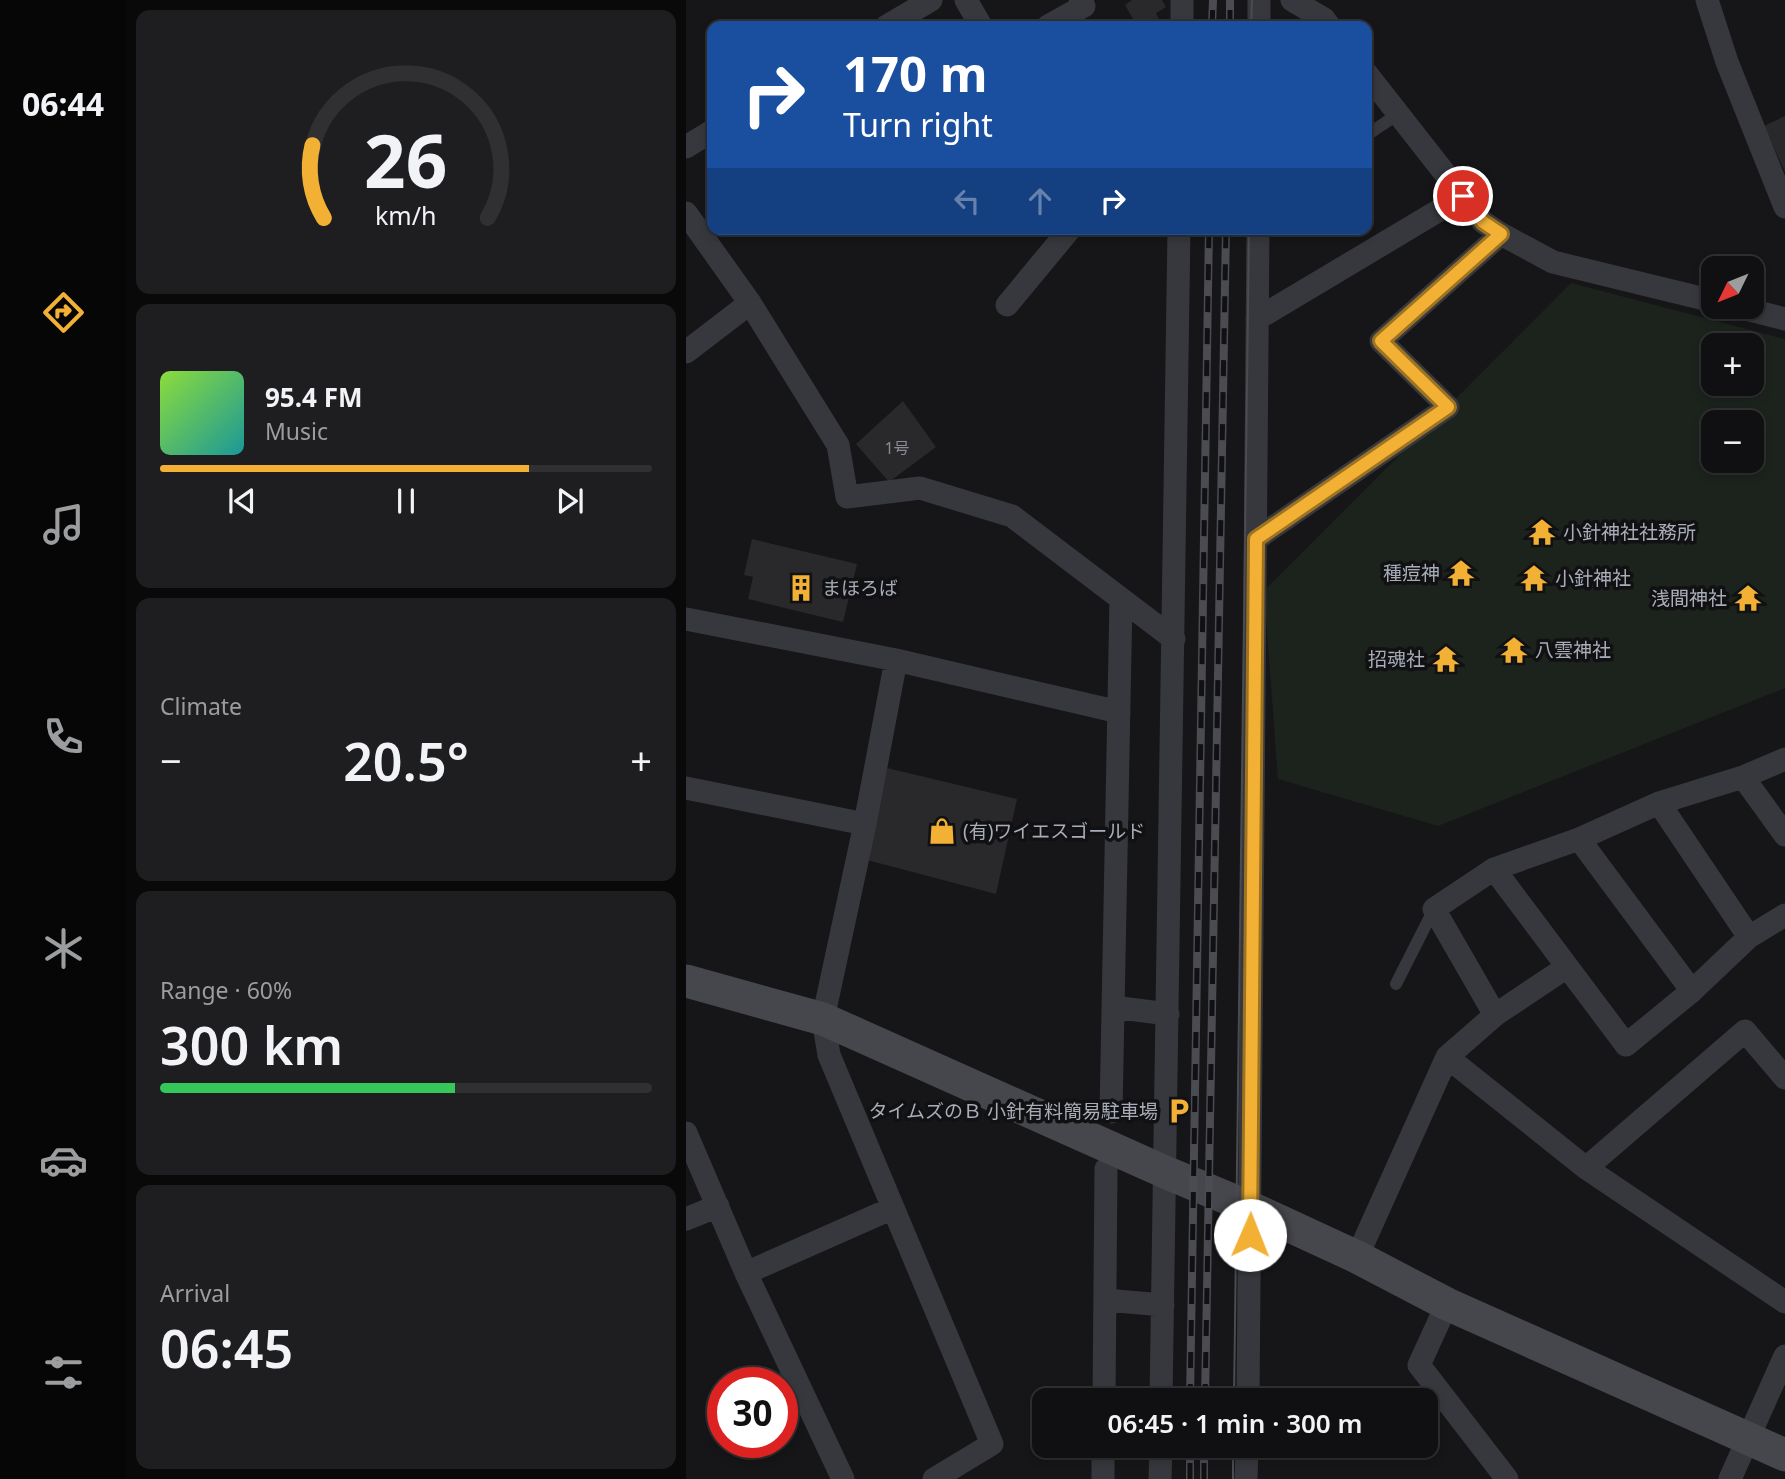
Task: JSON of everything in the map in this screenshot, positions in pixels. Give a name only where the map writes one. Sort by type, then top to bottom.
[{"type":"street","points":[[895,21],[931,0]]},
{"type":"street","points":[[966,0],[978,21]]},
{"type":"street","points":[[1057,21],[1084,6],[1080,0]]},
{"type":"street","points":[[1182,0],[1182,21]]},
{"type":"street","points":[[1259,0],[1259,21]]},
{"type":"street","points":[[1292,0],[1325,21]]},
{"type":"street","points":[[1707,0],[1727,62],[1784,203]]},
{"type":"street","points":[[1372,80],[1483,222],[1501,234],[1553,262],[1701,298]]},
{"type":"street","points":[[686,147],[707,134]]},
{"type":"street","points":[[1257,319],[1463,196]]},
{"type":"street","points":[[686,213],[750,303],[838,445],[846,497],[920,488],[1012,516],[1174,639]]},
{"type":"street","points":[[1256,539],[1448,407],[1381,341],[1501,234]]},
{"type":"street","points":[[1007,305],[1065,235]]},
{"type":"street","points":[[1161,1388],[1179,235]]},
{"type":"street","points":[[1248,1388],[1258,235]]},
{"type":"street","points":[[686,352],[750,303]]},
{"type":"street","points":[[1764,314],[1785,319]]},
{"type":"street","points":[[1111,1112],[1121,599]]},
{"type":"street","points":[[686,619],[896,660],[1119,712]]},
{"type":"street","points":[[896,660],[865,824],[823,1019],[829,1055],[992,1444],[934,1479]]},
{"type":"street","points":[[1495,1016],[1434,909],[1494,869],[1578,838],[1659,803],[1743,777],[1785,759]]},
{"type":"street","points":[[1743,777],[1785,835]]},
{"type":"street","points":[[686,788],[865,824]]},
{"type":"street","points":[[1659,803],[1749,937]]},
{"type":"street","points":[[1578,838],[1692,990]]},
{"type":"street","points":[[1494,869],[1626,1045],[1692,990],[1749,937],[1785,915]]},
{"type":"street","points":[[1357,1257],[1447,1057],[1495,1016],[1567,967]]},
{"type":"street","points":[[686,981],[823,1019],[1251,1208],[1357,1257],[1447,1304],[1785,1455]]},
{"type":"street","points":[[1113,1007],[1168,1014]]},
{"type":"street","points":[[1586,1168],[1745,1031],[1785,1079]]},
{"type":"street","points":[[1447,1057],[1586,1168],[1785,1302]]},
{"type":"street","points":[[686,1133],[746,1273],[842,1479]]},
{"type":"street","points":[[1104,1388],[1106,1169]]},
{"type":"street","points":[[686,1219],[718,1206]]},
{"type":"street","points":[[746,1273],[893,1208]]},
{"type":"street","points":[[1105,1300],[1163,1305]]},
{"type":"street","points":[[1447,1304],[1419,1365],[1507,1479]]},
{"type":"street","points":[[1730,1479],[1785,1356]]},
{"type":"street","points":[[1103,1458],[1103,1479]]},
{"type":"street","points":[[1160,1458],[1160,1479]]},
{"type":"street","points":[[1246,1479],[1247,1458]]},
{"type":"lane","points":[[1372,132],[1398,114]]},
{"type":"lane","points":[[1396,985],[1434,909]]},
{"type":"shaded area","points":[[1571,283],[1762,333],[1701,333],[1701,396],[1764,396],[1764,334],[1785,339],[1785,688],[1438,826],[1278,779],[1264,591]]},
{"type":"building","points":[[1132,0],[1162,0],[1166,7],[1156,13],[1160,21],[1134,21],[1125,5]]},
{"type":"building","points":[[1785,116],[1785,172],[1764,126]]},
{"type":"building","points":[[903,401],[936,447],[889,482],[856,444]]},
{"type":"building","name":"まほろば","points":[[752,539],[857,564],[843,622],[748,599],[753,577],[744,575]]},
{"type":"building","points":[[887,768],[1017,799],[996,894],[867,860]]},
{"type":"tram line","points":[[1251,21],[1252,0]]},
{"type":"tram line","points":[[1234,1388],[1249,235]]},
{"type":"tram line","points":[[1233,1458],[1233,1479]]},
{"type":"railway","points":[[1212,21],[1213,0]]},
{"type":"railway","points":[[1230,0],[1230,21]]},
{"type":"railway","points":[[1190,1388],[1209,235]]},
{"type":"railway","points":[[1205,1388],[1226,235]]},
{"type":"railway","points":[[1190,1458],[1190,1479]]},
{"type":"railway","points":[[1204,1458],[1204,1479]]},
{"type":"place","name":"小針神社社務所","points":[[1542,532]]},
{"type":"place","name":"種痘神","points":[[1461,573]]},
{"type":"place","name":"小針神社","points":[[1534,578]]},
{"type":"place","name":"まほろば","points":[[801,588]]},
{"type":"place","name":"浅間神社","points":[[1748,598]]},
{"type":"place","name":"八雲神社","points":[[1514,650]]},
{"type":"place","name":"招魂社","points":[[1446,659]]},
{"type":"place","name":"(有)ワイエスゴールド","points":[[942,831]]},
{"type":"place","name":"タイムズのＢ 小針有料簡易駐車場","points":[[1179,1111]]},
{"type":"route","points":[[1250,1235],[1256,539],[1448,407],[1381,341],[1501,234],[1483,222],[1463,196]]}]
